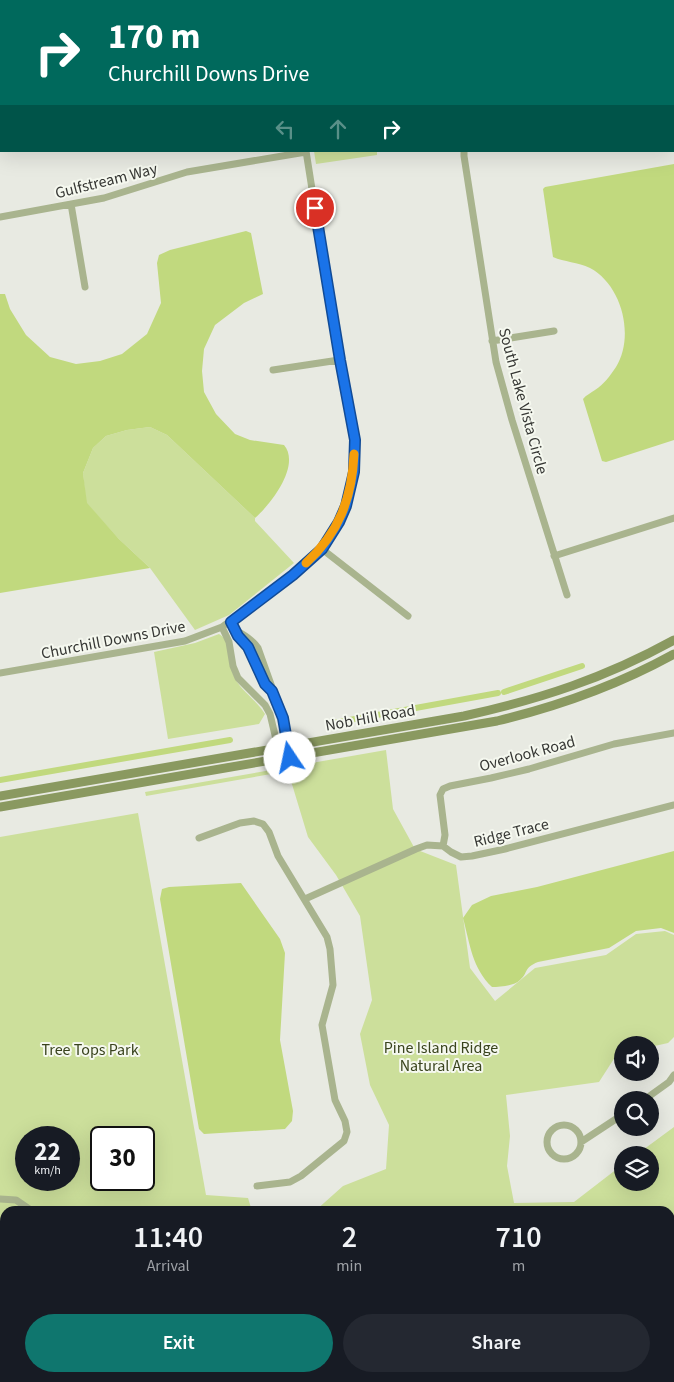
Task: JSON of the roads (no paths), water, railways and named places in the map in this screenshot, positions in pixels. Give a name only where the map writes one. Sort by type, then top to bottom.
[{"type":"main road","name":"Nob Hill Road","points":[[0,796],[464,716],[534,699],[604,675],[674,640]]},
{"type":"main road","name":"Nob Hill Road","points":[[0,808],[497,721],[545,709],[634,675],[674,654]]},
{"type":"street","name":"Gulfstream Way","points":[[0,217],[71,204],[136,189],[187,172],[300,152]]},
{"type":"street","name":"Churchill Downs Drive","points":[[0,673],[184,641],[222,627],[293,575],[322,549],[339,522],[346,506],[354,472],[355,440],[306,152]]},
{"type":"street","name":"South Lake Vista Circle","points":[[464,152],[492,341],[512,420],[567,595]]},
{"type":"street","points":[[71,204],[84,287]]},
{"type":"street","points":[[492,341],[554,331]]},
{"type":"street","points":[[273,370],[340,360]]},
{"type":"street","points":[[554,556],[674,518]]},
{"type":"street","points":[[322,549],[408,616]]},
{"type":"street","points":[[231,622],[244,640],[253,641],[258,648],[283,718],[290,758]]},
{"type":"street","points":[[222,627],[229,642],[233,666],[238,678],[265,705],[270,714],[280,760]]},
{"type":"street","points":[[232,656],[236,647],[244,640]]},
{"type":"street","name":"Overlook Road","points":[[443,846],[445,835],[440,795],[443,790],[450,786],[520,771],[614,744],[674,733]]},
{"type":"street","name":"Ridge Trace","points":[[305,899],[427,845],[443,846],[461,856],[472,856],[674,805]]},
{"type":"street","points":[[199,838],[240,823],[254,821],[263,824],[269,832],[278,856],[327,937],[330,949],[333,985],[322,1025],[336,1100],[345,1121],[347,1132],[344,1141],[301,1176],[290,1182],[258,1186]]},
{"type":"street","points":[[656,1091],[669,1082],[674,1075]]},
{"type":"street","points":[[581,1142],[576,1130],[559,1126],[550,1133],[547,1144],[548,1149],[555,1157],[565,1159],[575,1155],[581,1142],[614,1120]]},
{"type":"street","points":[[0,1199],[16,1200],[25,1206]]},
{"type":"waterway","points":[[504,692],[582,666]]},
{"type":"waterway","points":[[333,723],[498,693]]},
{"type":"waterway","points":[[0,780],[230,740]]},
{"type":"park label","name":"Tree Tops Park","points":[[90,1049]]},
{"type":"park label","name":"Pine Island Ridge Natural Area","points":[[441,1056]]}]
